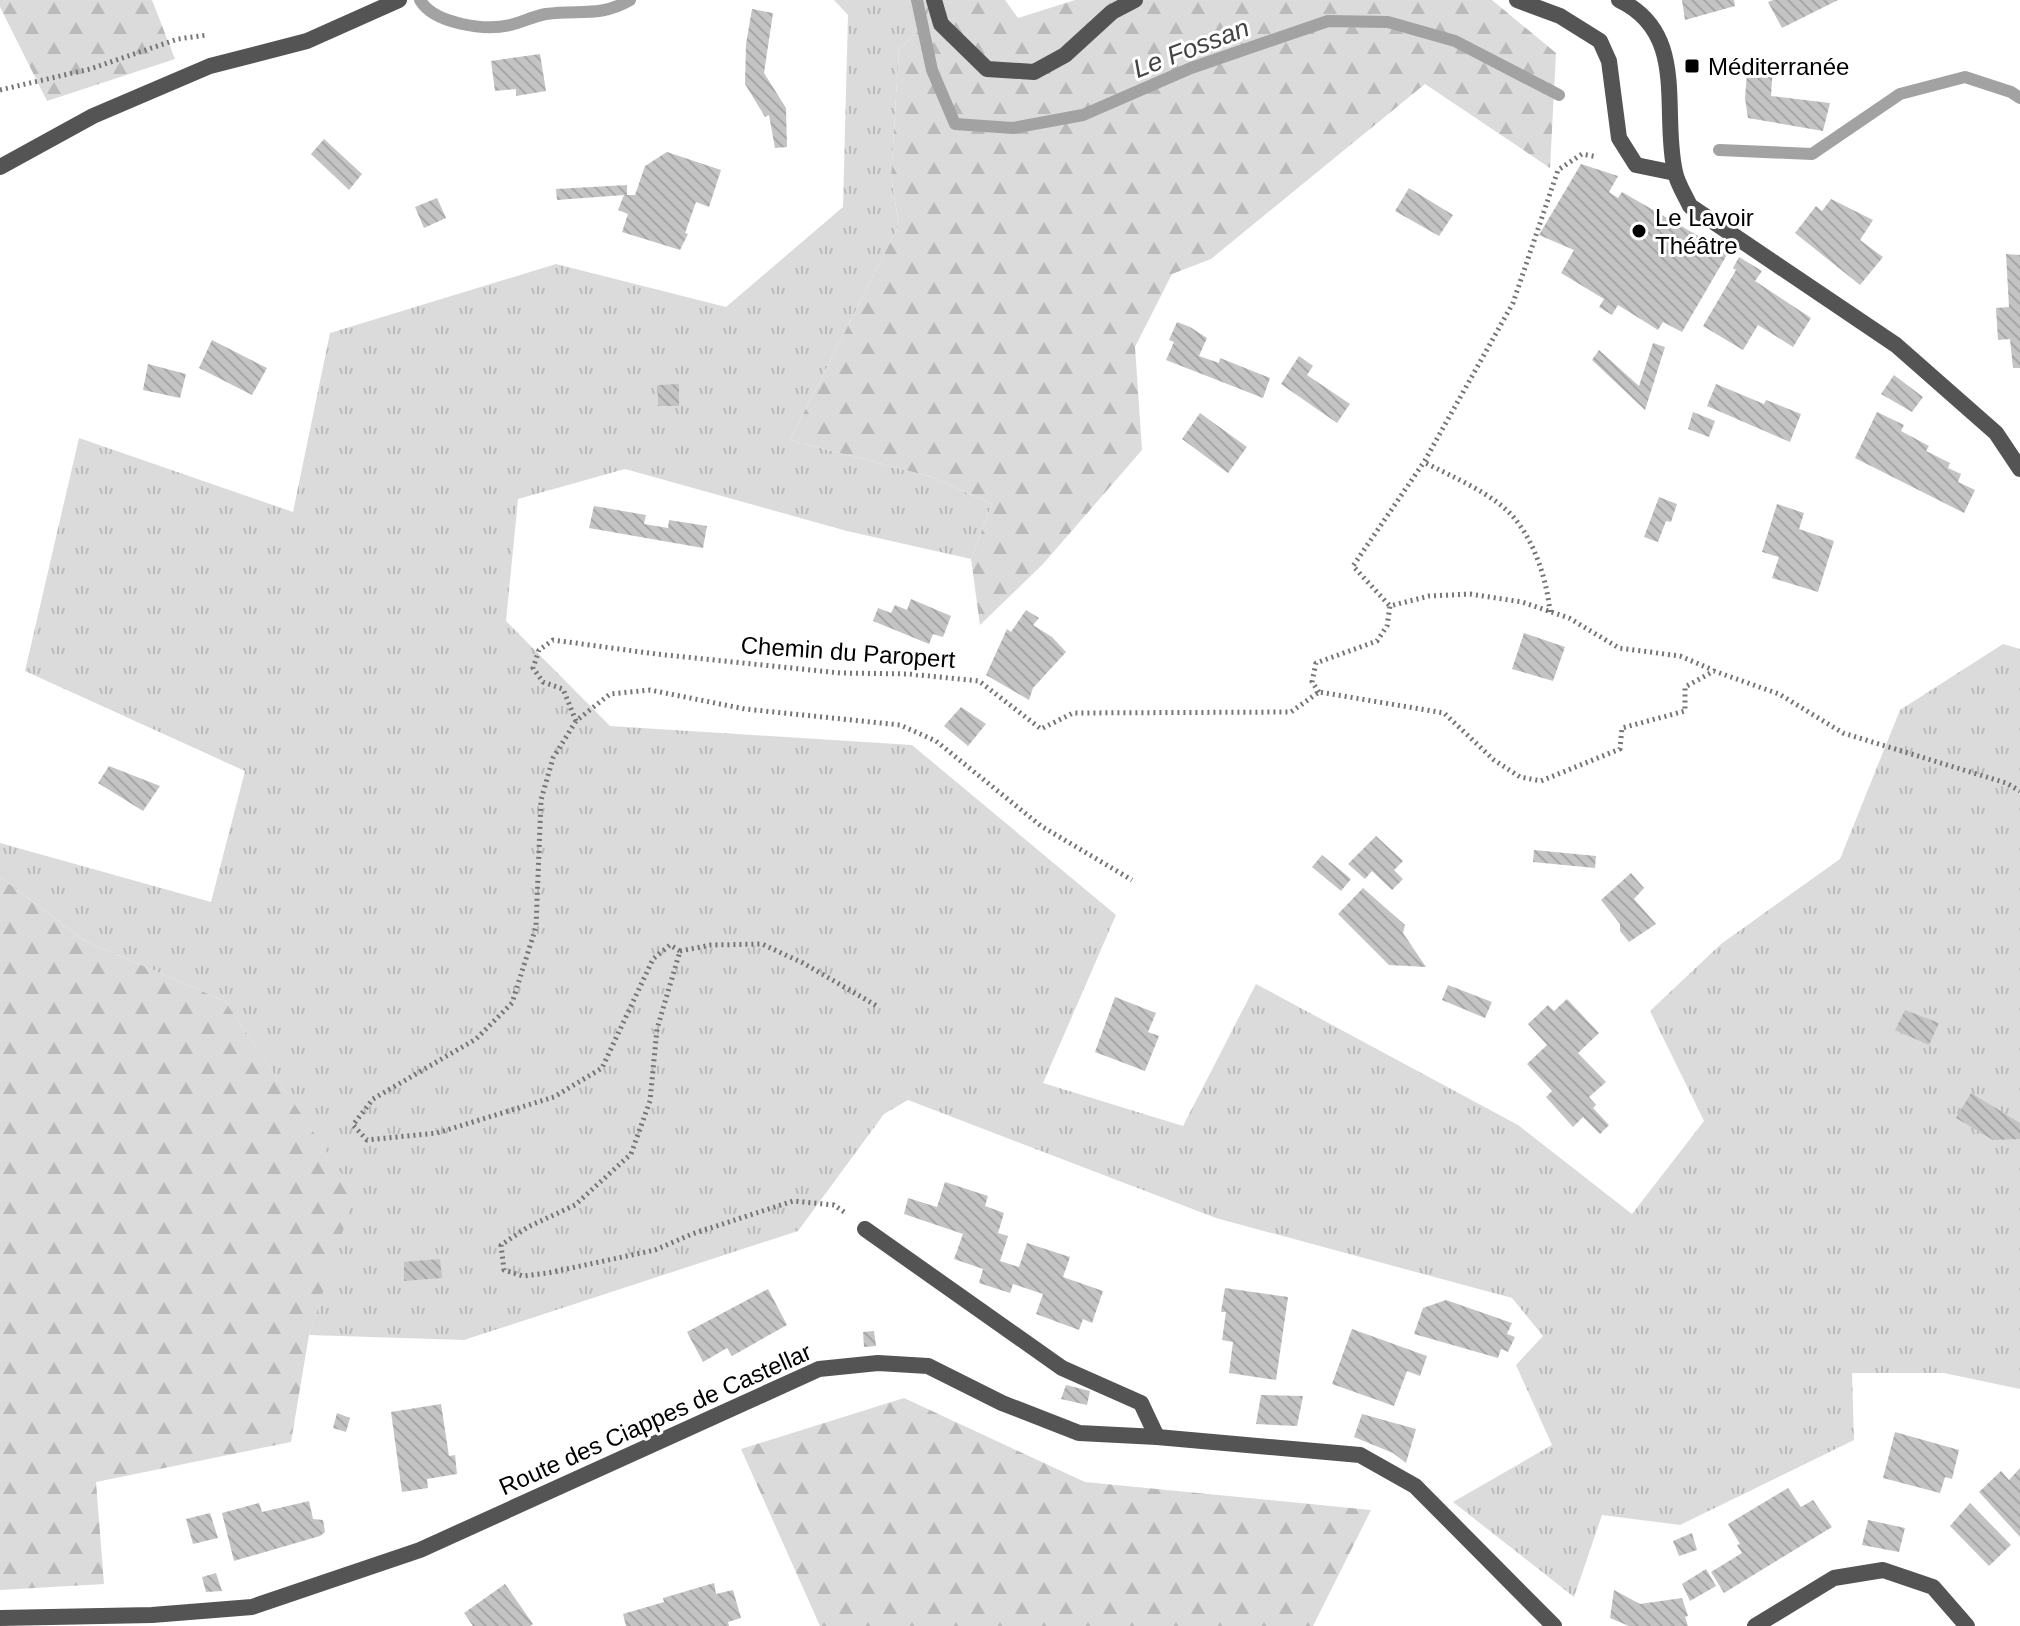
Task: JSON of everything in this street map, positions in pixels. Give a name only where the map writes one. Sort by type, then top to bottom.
[{"type":"street","points":[[934,0],[941,24],[987,69],[1034,72],[1065,55],[1112,12],[1135,0]]},
{"type":"street","points":[[1517,0],[1560,16],[1600,41],[1609,61],[1619,138],[1636,165],[1675,173]]},
{"type":"street","points":[[1619,0],[1638,9],[1660,38],[1668,67],[1675,173],[1690,206],[1896,345],[1996,433],[2020,469]]},
{"type":"street","points":[[0,167],[93,116],[210,66],[307,41],[392,3]]},
{"type":"street","points":[[865,1229],[1062,1368],[1141,1403],[1157,1437]]},
{"type":"street","name":"Route des Ciappes de Castellar","points":[[0,1618],[152,1615],[252,1607],[420,1550],[819,1369],[878,1363],[928,1366],[1002,1403],[1079,1433],[1360,1455],[1415,1486],[1554,1626]]},
{"type":"street","points":[[1755,1626],[1834,1578],[1883,1570],[1933,1587],[1967,1626]]},
{"type":"path","points":[[0,90],[90,69],[178,39],[208,35]]},
{"type":"path","points":[[1390,606],[1353,566],[1424,462],[1513,303],[1558,170],[1582,154],[1636,165]]},
{"type":"path","points":[[1424,462],[1483,494],[1514,518],[1547,582],[1550,612]]},
{"type":"path","points":[[1390,606],[1429,596],[1470,594],[1522,602],[1569,618],[1619,648],[1680,656],[1779,694],[1843,733],[2006,783],[2020,791]]},
{"type":"path","points":[[1390,606],[1387,626],[1377,641],[1316,663],[1312,682],[1319,692],[1444,713],[1494,760],[1520,777],[1541,781],[1620,749],[1622,728],[1685,711],[1685,687],[1714,671]]},
{"type":"path","name":"Chemin du Paropert","points":[[576,721],[563,689],[543,682],[533,668],[539,650],[553,640],[840,673],[909,674],[979,681],[1041,729],[1073,713],[1291,712],[1319,692]]},
{"type":"path","points":[[877,1006],[803,963],[762,944],[711,945],[680,951],[670,945],[653,959],[602,1068],[554,1097],[437,1133],[367,1140],[353,1125],[373,1099],[476,1039],[512,1003],[536,927],[541,800],[553,758],[576,721],[610,694],[650,690],[745,709],[900,725],[936,741],[1041,826],[1132,880]]},
{"type":"path","points":[[680,951],[657,1029],[650,1101],[631,1154],[575,1205],[528,1227],[501,1245],[504,1270],[523,1276],[548,1273],[655,1250],[692,1234],[793,1201],[834,1205],[865,1229]]},
{"type":"green space","points":[[0,0],[152,0],[175,59],[47,101],[0,7]]},
{"type":"green space","points":[[834,0],[953,0],[899,49],[891,177],[899,225],[790,440],[932,477],[992,504],[971,559],[847,531],[625,469],[518,499],[506,621],[610,726],[912,745],[1116,915],[1043,1083],[1183,1126],[1256,984],[1518,1125],[1632,1214],[1704,1121],[1650,1011],[1721,944],[1840,859],[1900,710],[2003,644],[2020,649],[2020,1389],[1944,1373],[1852,1373],[1854,1440],[1680,1525],[1602,1515],[1574,1597],[1453,1502],[1552,1445],[1516,1365],[1543,1336],[1512,1298],[1216,1218],[908,1100],[884,1114],[798,1231],[464,1340],[309,1335],[354,1193],[225,1001],[85,941],[0,877],[0,843],[211,902],[245,771],[25,671],[79,438],[293,512],[330,333],[556,264],[726,307],[843,207],[848,15]]},
{"type":"green space","points":[[953,0],[1005,0],[1018,18],[1075,0],[1492,0],[1556,53],[1550,168],[1425,84],[1211,259],[1172,274],[1135,347],[1142,450],[1043,564],[980,625],[971,559],[992,504],[932,477],[790,440],[899,225],[891,177],[899,49]]},
{"type":"green space","points":[[0,877],[85,941],[225,1001],[355,1194],[309,1335],[291,1442],[96,1482],[104,1584],[0,1590]]},
{"type":"green space","points":[[904,1398],[1085,1482],[1371,1510],[1313,1626],[820,1626],[741,1449]]},
{"type":"building","points":[[1682,0],[1734,0],[1735,6],[1685,20]]},
{"type":"building","points":[[1838,0],[1782,28],[1768,2]]},
{"type":"building","points":[[752,9],[773,13],[764,73],[786,108],[787,147],[775,148],[769,115],[765,117],[745,84],[746,44]]},
{"type":"building","points":[[540,54],[546,91],[516,96],[516,89],[495,91],[491,61]]},
{"type":"building","points":[[1748,61],[1773,64],[1771,96],[1830,103],[1823,131],[1748,118],[1745,98]]},
{"type":"building","points":[[324,139],[362,174],[349,190],[311,154]]},
{"type":"building","points":[[667,152],[721,170],[709,207],[696,202],[685,233],[688,234],[680,250],[622,232],[628,214],[618,210],[624,195],[557,200],[556,189],[627,185],[627,195],[635,195],[645,166]]},
{"type":"building","points":[[1581,164],[1618,176],[1609,192],[1618,198],[1622,192],[1728,253],[1682,332],[1663,322],[1658,330],[1618,305],[1612,315],[1599,307],[1604,299],[1561,273],[1574,250],[1539,235]]},
{"type":"building","points":[[1409,188],[1453,215],[1439,236],[1395,211]]},
{"type":"building","points":[[437,198],[446,218],[424,228],[415,207]]},
{"type":"building","points":[[1831,199],[1873,220],[1860,240],[1883,257],[1860,285],[1795,233],[1816,206],[1822,211]]},
{"type":"building","points":[[2006,254],[2020,255],[2020,368],[2013,368],[2010,339],[1998,340],[1996,308],[2009,307]]},
{"type":"building","points":[[1739,257],[1762,271],[1755,281],[1811,318],[1793,347],[1758,325],[1743,350],[1703,326],[1736,270],[1733,268]]},
{"type":"building","points":[[1177,322],[1207,338],[1199,356],[1219,363],[1220,358],[1270,378],[1263,398],[1166,360],[1174,342],[1169,340]]},
{"type":"building","points":[[212,340],[267,368],[252,395],[199,368]]},
{"type":"building","points":[[1653,343],[1665,347],[1645,410],[1592,360],[1599,350],[1639,386]]},
{"type":"building","points":[[1299,356],[1313,366],[1307,375],[1350,404],[1337,423],[1281,384]]},
{"type":"building","points":[[148,364],[186,374],[180,398],[143,390]]},
{"type":"building","points":[[1894,375],[1923,397],[1912,412],[1881,394]]},
{"type":"building","points":[[679,384],[679,406],[658,406],[658,385]]},
{"type":"building","points":[[1716,384],[1764,404],[1766,400],[1801,414],[1790,442],[1707,406]]},
{"type":"building","points":[[1693,412],[1715,421],[1709,437],[1688,429]]},
{"type":"building","points":[[1877,412],[1904,425],[1901,431],[1929,446],[1926,451],[1950,463],[1948,468],[1961,474],[1958,482],[1975,490],[1964,513],[1855,458]]},
{"type":"building","points":[[1200,413],[1247,447],[1228,473],[1182,439]]},
{"type":"building","points":[[1659,497],[1677,504],[1671,522],[1666,521],[1658,542],[1644,537]]},
{"type":"building","points":[[1777,504],[1804,513],[1799,529],[1834,541],[1818,592],[1772,578],[1779,557],[1762,552]]},
{"type":"building","points":[[594,506],[646,515],[644,524],[668,528],[669,520],[707,526],[703,548],[589,528]]},
{"type":"building","points":[[911,599],[951,616],[943,637],[933,634],[929,644],[873,621],[878,608],[891,613],[895,605],[907,610]]},
{"type":"building","points":[[1026,610],[1039,618],[1033,625],[1052,637],[1066,652],[1033,688],[1029,700],[986,675],[1007,629],[1011,632]]},
{"type":"building","points":[[1524,633],[1565,647],[1553,681],[1512,669]]},
{"type":"building","points":[[961,707],[986,724],[968,746],[944,726]]},
{"type":"building","points":[[109,766],[160,786],[143,811],[98,783]]},
{"type":"building","points":[[1376,836],[1403,861],[1394,870],[1403,879],[1392,890],[1372,871],[1365,879],[1348,864]]},
{"type":"building","points":[[1534,850],[1596,856],[1595,868],[1533,862]]},
{"type":"building","points":[[1322,855],[1351,879],[1341,891],[1312,867]]},
{"type":"building","points":[[1631,873],[1644,888],[1634,899],[1656,924],[1629,942],[1620,931],[1620,924],[1601,900]]},
{"type":"building","points":[[1363,888],[1405,925],[1403,933],[1426,967],[1389,965],[1338,914]]},
{"type":"building","points":[[1448,985],[1492,1002],[1485,1018],[1442,1000]]},
{"type":"building","points":[[1115,997],[1156,1013],[1148,1032],[1159,1036],[1145,1071],[1095,1052]]},
{"type":"building","points":[[1567,999],[1599,1033],[1578,1053],[1606,1082],[1589,1097],[1596,1105],[1593,1108],[1609,1125],[1600,1134],[1583,1117],[1573,1127],[1546,1097],[1552,1091],[1527,1064],[1547,1045],[1528,1024],[1548,1005],[1554,1011]]},
{"type":"building","points":[[1905,1010],[1939,1023],[1929,1045],[1895,1030]]},
{"type":"building","points":[[1971,1093],[2020,1123],[2020,1139],[1993,1140],[1956,1118]]},
{"type":"building","points":[[945,1182],[988,1196],[985,1206],[1004,1213],[998,1233],[1008,1236],[1000,1261],[1019,1267],[1027,1243],[1070,1257],[1063,1277],[1103,1291],[1092,1323],[1083,1319],[1079,1330],[1036,1314],[1043,1294],[1013,1284],[1010,1293],[979,1283],[983,1269],[954,1259],[963,1234],[904,1214],[908,1198],[937,1207]]},
{"type":"building","points":[[440,1259],[442,1278],[404,1281],[404,1262]]},
{"type":"building","points":[[1225,1288],[1288,1297],[1276,1380],[1229,1373],[1233,1342],[1222,1340],[1226,1312],[1221,1312]]},
{"type":"building","points":[[768,1289],[787,1325],[732,1356],[727,1348],[703,1362],[687,1332]]},
{"type":"building","points":[[1446,1300],[1512,1323],[1507,1334],[1515,1337],[1508,1352],[1501,1349],[1498,1358],[1414,1334],[1423,1308]]},
{"type":"building","points":[[1352,1329],[1427,1356],[1420,1376],[1407,1371],[1394,1406],[1332,1384]]},
{"type":"building","points":[[874,1331],[876,1346],[864,1347],[863,1332]]},
{"type":"building","points":[[1066,1385],[1090,1391],[1087,1405],[1061,1399]]},
{"type":"building","points":[[1261,1395],[1303,1396],[1297,1426],[1256,1424]]},
{"type":"building","points":[[441,1404],[449,1456],[455,1455],[457,1474],[427,1479],[428,1488],[402,1492],[391,1412]]},
{"type":"building","points":[[337,1413],[350,1418],[346,1432],[333,1428]]},
{"type":"building","points":[[1362,1414],[1416,1429],[1406,1463],[1393,1453],[1354,1437]]},
{"type":"building","points":[[1895,1432],[1959,1450],[1952,1479],[1945,1477],[1940,1493],[1883,1478]]},
{"type":"building","points":[[2020,1468],[2020,1537],[1979,1492],[2001,1471],[2009,1480]]},
{"type":"building","points":[[1788,1488],[1801,1507],[1813,1500],[1832,1527],[1724,1593],[1711,1572],[1742,1553],[1728,1524]]},
{"type":"building","points":[[309,1501],[313,1519],[323,1520],[325,1532],[320,1536],[234,1561],[222,1513],[259,1503],[262,1512]]},
{"type":"building","points":[[1970,1503],[2011,1545],[1989,1566],[1950,1526]]},
{"type":"building","points":[[210,1513],[218,1538],[193,1544],[186,1519]]},
{"type":"building","points":[[1868,1520],[1905,1528],[1899,1552],[1862,1545]]},
{"type":"building","points":[[1692,1533],[1697,1550],[1679,1556],[1673,1541]]},
{"type":"building","points":[[1706,1569],[1716,1586],[1690,1601],[1682,1584]]},
{"type":"building","points":[[216,1573],[222,1591],[206,1592],[202,1577]]},
{"type":"building","points":[[714,1583],[716,1594],[733,1590],[741,1618],[728,1622],[729,1626],[626,1626],[623,1614]]},
{"type":"building","points":[[505,1584],[533,1624],[473,1626],[464,1613]]},
{"type":"building","points":[[1614,1590],[1640,1604],[1682,1598],[1688,1626],[1629,1626],[1610,1618]]},
{"type":"waterway","name":"Le Fossan","points":[[420,0],[436,15],[448,20],[487,27],[510,25],[546,14],[598,11],[630,0]]},
{"type":"waterway","name":"Le Fossan","points":[[917,0],[932,70],[955,124],[1013,128],[1083,115],[1191,68],[1328,21],[1388,22],[1455,41],[1559,95]]},
{"type":"waterway","name":"Le Fossan","points":[[1719,150],[1812,154],[1900,94],[1965,77],[2020,98]]},
{"type":"place","name":"Méditerranée","points":[[1692,66]]},
{"type":"place","name":"Le Lavoir Théâtre","points":[[1639,231]]}]
